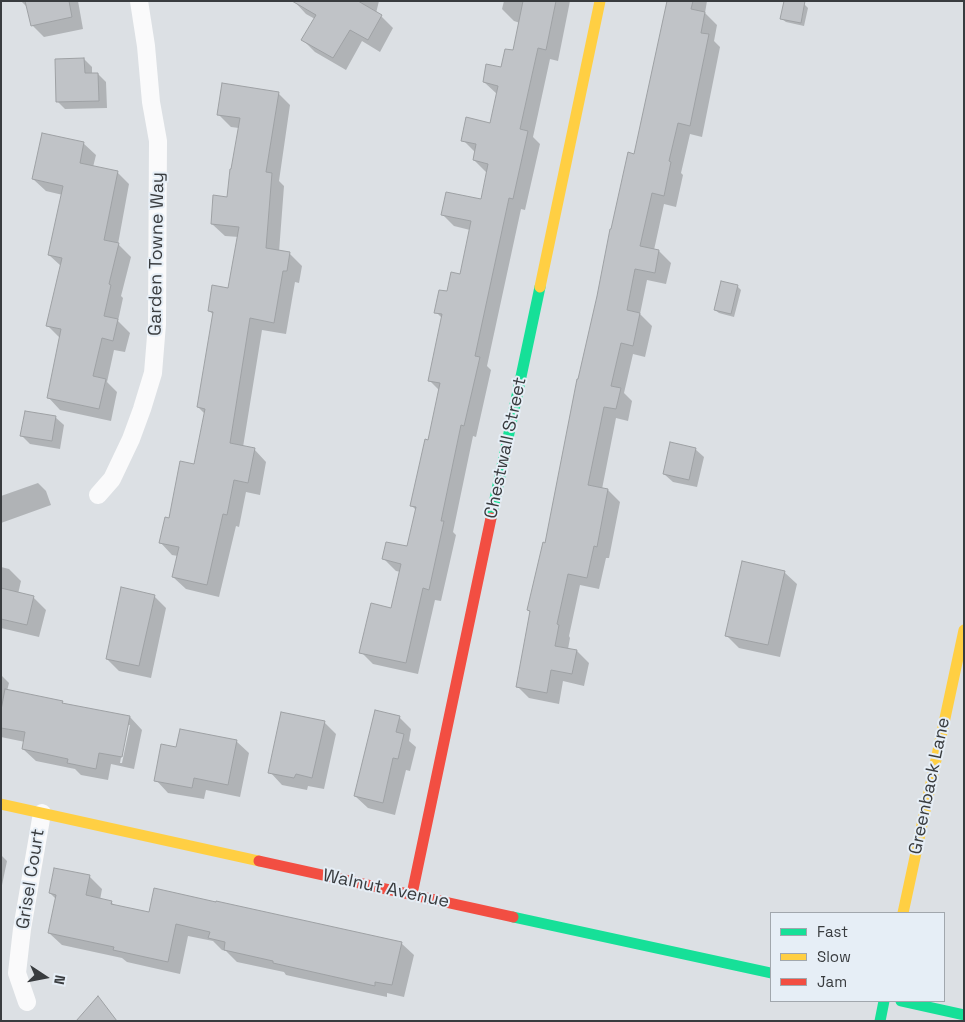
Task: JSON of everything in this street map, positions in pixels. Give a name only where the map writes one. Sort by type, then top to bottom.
[{"type":"street","name":"Garden Towne Way","points":[[98,495],[112,479],[131,439],[142,409],[153,373],[158,324],[158,141],[146,46],[138,1]]},
{"type":"street","name":"Chestwall Street","points":[[412,894],[600,1]]},
{"type":"street","name":"Greenback Lane","points":[[903,912],[964,630]]},
{"type":"street","name":"Walnut Avenue","points":[[1,804],[770,973]]},
{"type":"street","name":"Grisel Court","points":[[27,1002],[17,973],[22,929],[42,813]]},
{"type":"street","points":[[880,1021],[884,1002]]},
{"type":"street","points":[[906,1002],[964,1015]]},
{"type":"building","points":[[25,1],[69,1],[72,17],[31,26]]},
{"type":"building","points":[[292,1],[358,1],[382,15],[368,40],[350,30],[333,58],[301,40],[316,15]]},
{"type":"building","points":[[523,1],[556,1],[546,50],[538,48],[520,129],[528,131],[513,199],[509,198],[475,356],[480,357],[464,426],[461,425],[441,521],[444,521],[429,590],[423,588],[406,663],[359,653],[371,603],[391,608],[401,564],[382,559],[386,542],[407,546],[416,507],[410,506],[425,439],[428,440],[440,383],[428,381],[442,314],[434,313],[439,290],[447,291],[451,272],[460,274],[471,221],[441,215],[446,192],[481,199],[488,164],[473,160],[476,144],[461,141],[466,117],[490,123],[498,86],[483,82],[486,64],[501,67],[505,49],[513,50]]},
{"type":"building","points":[[667,1],[693,1],[691,9],[705,12],[701,33],[709,34],[690,126],[678,123],[669,161],[671,162],[664,196],[652,193],[640,246],[659,250],[655,273],[635,269],[627,310],[640,313],[633,346],[621,343],[611,386],[621,388],[616,409],[604,407],[588,485],[608,489],[597,547],[594,546],[587,578],[568,574],[557,624],[559,625],[555,646],[577,650],[572,674],[551,670],[547,693],[516,687],[530,611],[527,610],[543,542],[545,543],[577,379],[597,296],[610,229],[628,152],[634,154]]},
{"type":"building","points":[[784,1],[805,1],[801,23],[780,19]]},
{"type":"building","points":[[84,58],[85,73],[98,73],[99,101],[56,102],[55,59]]},
{"type":"building","points":[[222,83],[279,92],[266,172],[272,173],[266,248],[290,252],[287,271],[283,271],[274,323],[250,318],[230,443],[255,448],[248,483],[234,480],[227,515],[223,514],[207,585],[172,577],[179,547],[159,543],[165,517],[169,518],[180,461],[194,464],[205,409],[197,407],[213,312],[208,311],[212,285],[228,288],[239,227],[211,224],[213,195],[227,197],[230,169],[240,118],[217,115]]},
{"type":"building","points":[[42,133],[84,142],[80,163],[118,171],[104,240],[119,243],[109,284],[111,285],[104,316],[118,319],[113,341],[102,338],[93,376],[106,379],[99,409],[47,398],[61,329],[46,326],[62,258],[48,255],[63,186],[32,179]]},
{"type":"building","points":[[721,281],[738,285],[731,314],[714,310]]},
{"type":"building","points":[[25,411],[56,416],[52,441],[20,436]]},
{"type":"building","points":[[670,442],[696,448],[689,480],[663,474]]},
{"type":"building","points":[[742,561],[785,571],[768,645],[725,636]]},
{"type":"building","points":[[121,587],[155,595],[139,666],[106,659]]},
{"type":"building","points":[[1,588],[34,596],[27,625],[1,619]]},
{"type":"building","points":[[5,689],[63,701],[62,703],[130,716],[122,757],[99,753],[96,769],[67,763],[68,759],[22,749],[25,732],[1,728],[1,710]]},
{"type":"building","points":[[375,710],[400,716],[396,732],[404,734],[398,759],[393,758],[383,803],[354,796]]},
{"type":"building","points":[[281,712],[325,721],[312,778],[296,774],[294,778],[268,773]]},
{"type":"building","points":[[180,729],[237,740],[228,785],[194,778],[192,788],[154,781],[161,744],[176,747]]},
{"type":"building","points":[[54,868],[90,875],[86,895],[112,901],[111,904],[149,912],[154,888],[402,942],[392,985],[375,982],[375,986],[224,950],[225,942],[208,938],[210,932],[176,924],[168,962],[113,950],[114,947],[48,933],[56,895],[49,893]]},
{"type":"building","points":[[98,996],[117,1021],[76,1021]]},
{"type":"traffic: fast","points":[[491,518],[540,287]]},
{"type":"traffic: fast","points":[[513,917],[770,973]]},
{"type":"traffic: fast","points":[[880,1021],[884,1002]]},
{"type":"traffic: fast","points":[[906,1002],[964,1015]]},
{"type":"traffic: slow","points":[[540,287],[600,1]]},
{"type":"traffic: slow","points":[[903,912],[964,630]]},
{"type":"traffic: slow","points":[[1,804],[259,861]]},
{"type":"traffic: jam","points":[[412,894],[491,518]]},
{"type":"traffic: jam","points":[[259,861],[513,917]]}]
